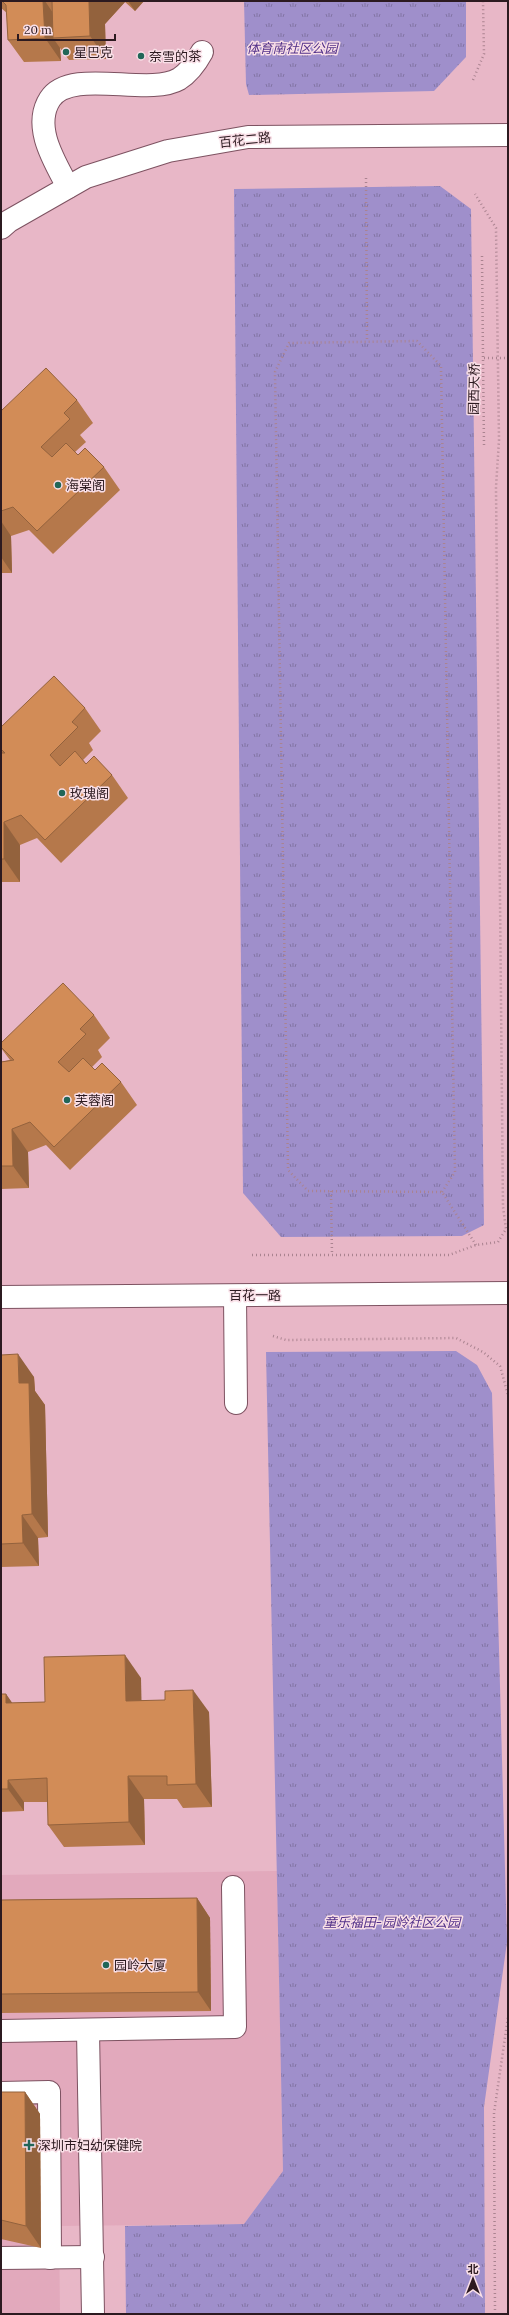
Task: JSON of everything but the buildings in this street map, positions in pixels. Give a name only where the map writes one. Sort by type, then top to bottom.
[{"type":"street","points":[[68,187],[48,148],[42,122],[45,106],[54,94],[70,86],[82,84],[155,84],[178,80],[195,66],[202,52]]},
{"type":"street","name":"百花二路","points":[[4,220],[86,177],[168,151],[248,138],[508,135]]},
{"type":"street","name":"百花一路","points":[[1,1297],[508,1293]]},
{"type":"street","points":[[235,1296],[236,1403]]},
{"type":"street","points":[[1,2031],[88,2031],[235,2027],[233,1887]]},
{"type":"street","points":[[88,2031],[93,2314]]},
{"type":"street","points":[[1,2092],[49,2092],[50,2258]]},
{"type":"street","points":[[1,2258],[93,2257]]},
{"type":"path","points":[[473,80],[484,54],[483,1]]},
{"type":"path","points":[[366,178],[367,342]]},
{"type":"path","points":[[252,1255],[449,1255],[476,1245],[498,1242],[506,1229],[503,1191],[496,487],[499,440],[496,228],[475,194]]},
{"type":"path","points":[[482,256],[483,358]]},
{"type":"path","points":[[417,340],[441,366],[455,1172],[442,1192],[308,1191],[288,1170],[275,372],[289,343],[417,340]]},
{"type":"path","name":"园西天桥","points":[[484,445],[483,358],[508,358]]},
{"type":"path","points":[[331,1191],[332,1255]]},
{"type":"path","points":[[442,1192],[476,1245]]},
{"type":"path","points":[[273,1336],[286,1340],[456,1338],[483,1352],[500,1366],[508,1395]]},
{"type":"path","points":[[494,2314],[494,2112],[508,2016]]},
{"type":"shaded area","name":"园岭大厦","points":[[277,1871],[283,2171],[244,2224],[59,2226],[60,2314],[1,2314],[1,1875]]},
{"type":"green space","name":"体育南社区公园","points":[[244,1],[466,1],[466,57],[434,91],[249,95],[246,84]]},
{"type":"green space","points":[[440,186],[471,209],[484,1225],[462,1236],[281,1237],[243,1193],[234,189]]},
{"type":"green space","name":"童乐福田-园岭社区公园","points":[[456,1351],[477,1365],[492,1393],[507,1942],[484,2107],[485,2314],[126,2314],[125,2226],[244,2224],[283,2171],[266,1352]]},
{"type":"place","name":"星巴克","points":[[66,52]]},
{"type":"place","name":"奈雪的茶","points":[[141,56]]},
{"type":"place","name":"海棠阁","points":[[58,485]]},
{"type":"place","name":"玫瑰阁","points":[[62,793]]},
{"type":"place","name":"芙蓉阁","points":[[67,1100]]},
{"type":"place","name":"园岭大厦","points":[[106,1965]]},
{"type":"place","name":"深圳市妇幼保健院","points":[[29,2145]]}]
